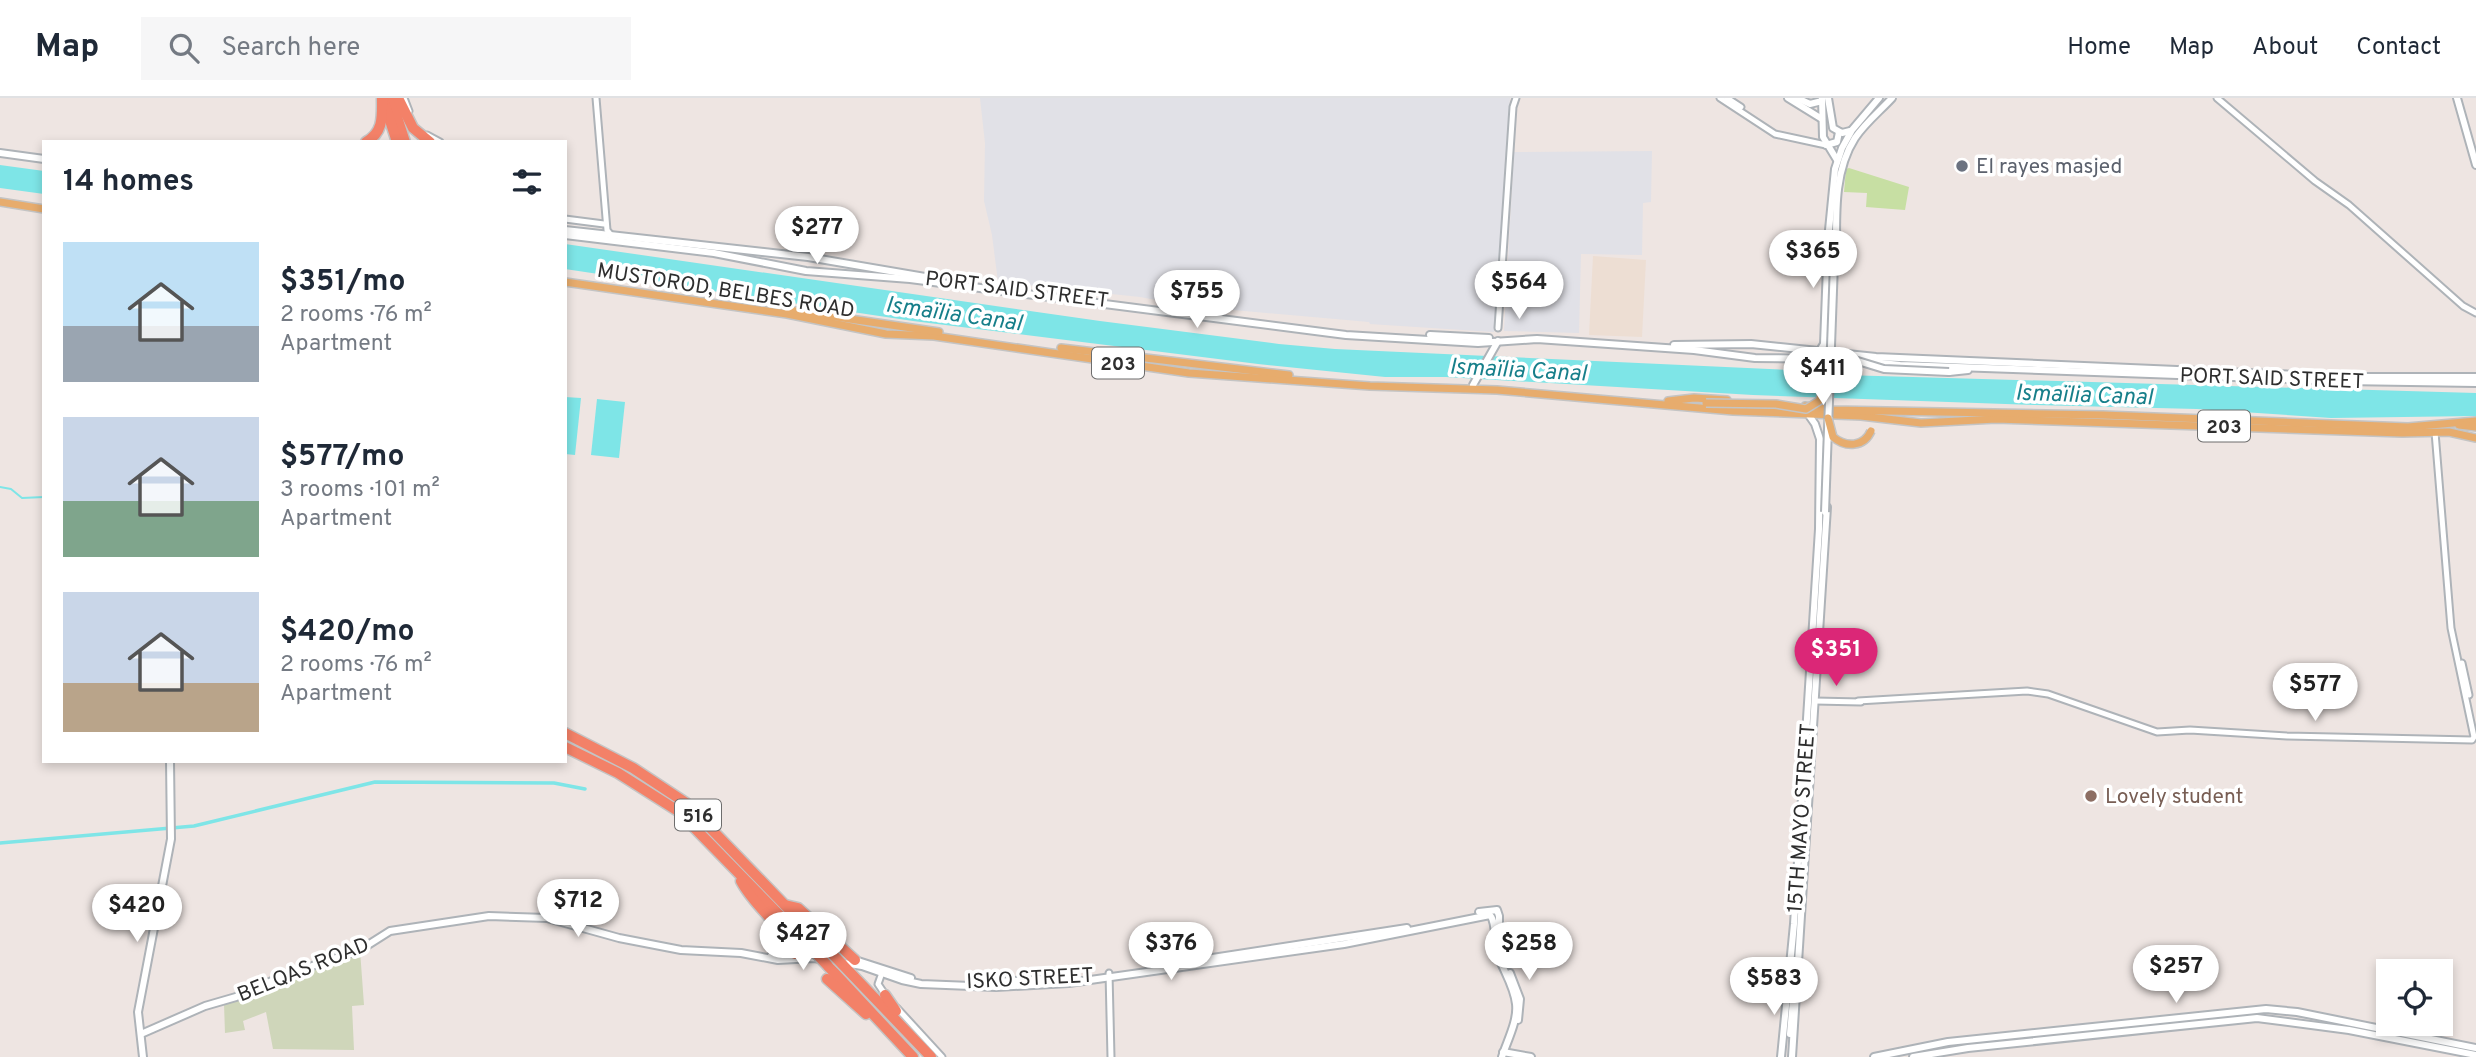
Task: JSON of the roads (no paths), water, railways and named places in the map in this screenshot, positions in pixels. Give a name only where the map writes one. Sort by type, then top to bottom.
[{"type":"highway","points":[[368,140],[381,125],[382,98]]},
{"type":"highway","points":[[382,98],[396,140]]},
{"type":"highway","points":[[391,98],[404,140]]},
{"type":"highway","points":[[398,98],[413,128],[428,140]]},
{"type":"highway","name":"516","points":[[567,734],[633,768],[686,803],[784,905],[828,966],[913,1057]]},
{"type":"highway","name":"516","points":[[567,748],[618,773],[670,805],[803,931],[850,963],[932,1057]]},
{"type":"highway","points":[[736,870],[749,894],[787,937],[795,954]]},
{"type":"highway","points":[[784,905],[798,908],[850,963]]},
{"type":"highway","points":[[827,979],[895,1039]]},
{"type":"highway","points":[[885,995],[891,1007],[921,1037],[932,1057]]},
{"type":"main road","points":[[1788,98],[1822,119]]},
{"type":"main road","points":[[1797,98],[1807,103],[1824,99]]},
{"type":"main road","points":[[1819,352],[1824,343],[1832,180],[1837,160],[1852,130],[1886,98]]},
{"type":"main road","points":[[2458,98],[2476,154]]},
{"type":"main road","points":[[2458,98],[2476,165]]},
{"type":"main road","points":[[1824,99],[1818,139],[1837,160]]},
{"type":"main road","points":[[1824,99],[1831,124],[1839,132]]},
{"type":"main road","points":[[1813,113],[1816,109],[1814,103]]},
{"type":"main road","points":[[1836,353],[1836,251],[1841,169],[1864,121]]},
{"type":"main road","points":[[1839,132],[1852,130]]},
{"type":"main road","points":[[1826,145],[1837,142],[1839,132]]},
{"type":"main road","points":[[0,153],[42,159]]},
{"type":"main road","points":[[0,200],[42,207]]},
{"type":"main road","name":"PORT SAID STREET","points":[[567,232],[817,258],[956,282],[1348,331],[1483,338],[1538,335],[1649,344],[1745,344],[1889,358],[2307,376],[2476,377]]},
{"type":"main road","name":"PORT SAID STREET","points":[[567,232],[714,253],[797,269],[910,279],[1064,302],[1299,331],[1494,344],[1537,339],[1694,350],[1743,357],[1806,357],[1900,365],[2303,380],[2476,383]]},
{"type":"main road","points":[[1823,511],[1831,369],[1833,262],[1828,240]]},
{"type":"main road","points":[[1823,529],[1826,386],[1833,262],[1836,251]]},
{"type":"main road","points":[[797,269],[804,263],[799,256]]},
{"type":"main road","points":[[815,271],[810,265],[811,261],[817,258]]},
{"type":"main road","name":"MUSTOROD, BELBES ROAD","points":[[567,280],[1168,361],[1371,383],[1474,383],[1668,401]]},
{"type":"main road","name":"MUSTOROD, BELBES ROAD","points":[[567,280],[787,314],[886,334],[934,335],[1198,373],[1370,386],[1497,390],[1679,405]]},
{"type":"main road","points":[[886,334],[890,331],[887,325]]},
{"type":"main road","points":[[1824,343],[1830,345],[1834,342]]},
{"type":"main road","points":[[1474,383],[1494,344]]},
{"type":"main road","points":[[1743,357],[1749,350],[1745,344]]},
{"type":"main road","points":[[1762,358],[1757,352],[1758,347],[1763,345]]},
{"type":"main road","points":[[1831,369],[1839,360],[1848,358],[1884,369],[1949,372],[1979,367]]},
{"type":"main road","points":[[1168,361],[1180,364],[1181,368],[1176,370]]},
{"type":"main road","points":[[1190,363],[1187,368],[1198,373]]},
{"type":"main road","points":[[1679,405],[1776,404],[1806,409],[1819,401],[1826,386]]},
{"type":"main road","points":[[1668,401],[1693,398],[1787,403],[1784,405],[1785,409],[1803,414]]},
{"type":"main road","name":"203","points":[[1668,401],[1679,405],[1861,416],[1924,423],[1997,419],[2399,430],[2450,428],[2476,435]]},
{"type":"main road","name":"203","points":[[1694,406],[1770,409],[1787,403],[1833,410],[2218,419],[2435,432],[2463,421],[2476,421]]},
{"type":"main road","points":[[1922,411],[1924,423]]},
{"type":"main road","points":[[1934,411],[1932,417],[1935,423]]},
{"type":"main road","name":"15TH MAYO STREET","points":[[1787,1057],[1815,701],[1823,529],[1820,444],[1817,429],[1803,414]]},
{"type":"main road","name":"15TH MAYO STREET","points":[[1787,1057],[1786,997],[1793,977],[1823,529],[1832,427],[1837,416]]},
{"type":"main road","points":[[1828,418],[1831,433],[1839,442],[1860,444],[1871,432],[1868,422],[1861,416]]},
{"type":"main road","points":[[1817,429],[1819,423],[1825,420],[1830,422],[1832,427]]},
{"type":"main road","points":[[2450,428],[2476,426]]},
{"type":"main road","points":[[143,1057],[138,1016],[166,873],[172,827],[170,763]]},
{"type":"main road","name":"ISKO STREET","points":[[850,963],[921,984],[996,988],[1043,986],[1403,933],[1493,912],[1497,952],[1516,993],[1520,1011],[1505,1055]]},
{"type":"main road","name":"BELQAS ROAD","points":[[141,1034],[206,1005],[232,998],[285,975],[360,950],[393,930],[489,916],[533,916],[558,920],[619,938],[681,950],[759,956]]},
{"type":"main road","points":[[759,956],[795,954],[850,963]]},
{"type":"main road","points":[[759,956],[778,960],[814,958],[850,963]]},
{"type":"main road","points":[[1874,1057],[1948,1042],[2057,1034],[2272,1009],[2476,1048]]},
{"type":"main road","points":[[2057,1034],[2256,1018],[2349,1030],[2476,1055]]},
{"type":"main road","points":[[1913,1057],[2047,1035]]},
{"type":"main road","points":[[1505,1055],[1531,1057]]},
{"type":"street","points":[[404,98],[420,130],[437,140]]},
{"type":"street","points":[[595,98],[603,235]]},
{"type":"street","points":[[595,98],[607,228],[611,235]]},
{"type":"street","points":[[1498,328],[1514,113],[1518,98]]},
{"type":"street","points":[[1720,98],[1728,100],[1778,132],[1800,138],[1818,139]]},
{"type":"street","points":[[2219,98],[2428,273],[2463,306],[2476,313]]},
{"type":"street","points":[[567,219],[604,224]]},
{"type":"street","points":[[1815,701],[2034,691],[2160,733],[2190,730],[2287,737],[2474,741],[2452,623],[2435,432]]},
{"type":"street","points":[[2452,623],[2476,733]]},
{"type":"street","points":[[883,971],[878,984],[885,995],[942,1057]]},
{"type":"street","points":[[1108,975],[1109,1057]]},
{"type":"water","points":[[0,165],[42,171],[42,194],[0,188]]},
{"type":"water","name":"Ismaïlia Canal","points":[[567,244],[1279,344],[1335,349],[1810,371],[1830,377],[1843,375],[2476,393],[2476,416],[2331,418],[2197,409],[1753,395],[1446,377],[1385,377],[913,321],[567,269]]},
{"type":"water","points":[[567,397],[581,398],[575,455],[567,454]]},
{"type":"water","points":[[597,399],[625,402],[619,458],[591,455]]},
{"type":"waterway","points":[[0,487],[11,489],[22,498],[42,497]]},
{"type":"waterway","points":[[0,843],[194,826],[375,782],[554,783],[585,789]]},
{"type":"place","name":"El rayes masjed","points":[[1962,166]]},
{"type":"place","name":"Lovely student","points":[[2091,796]]}]
